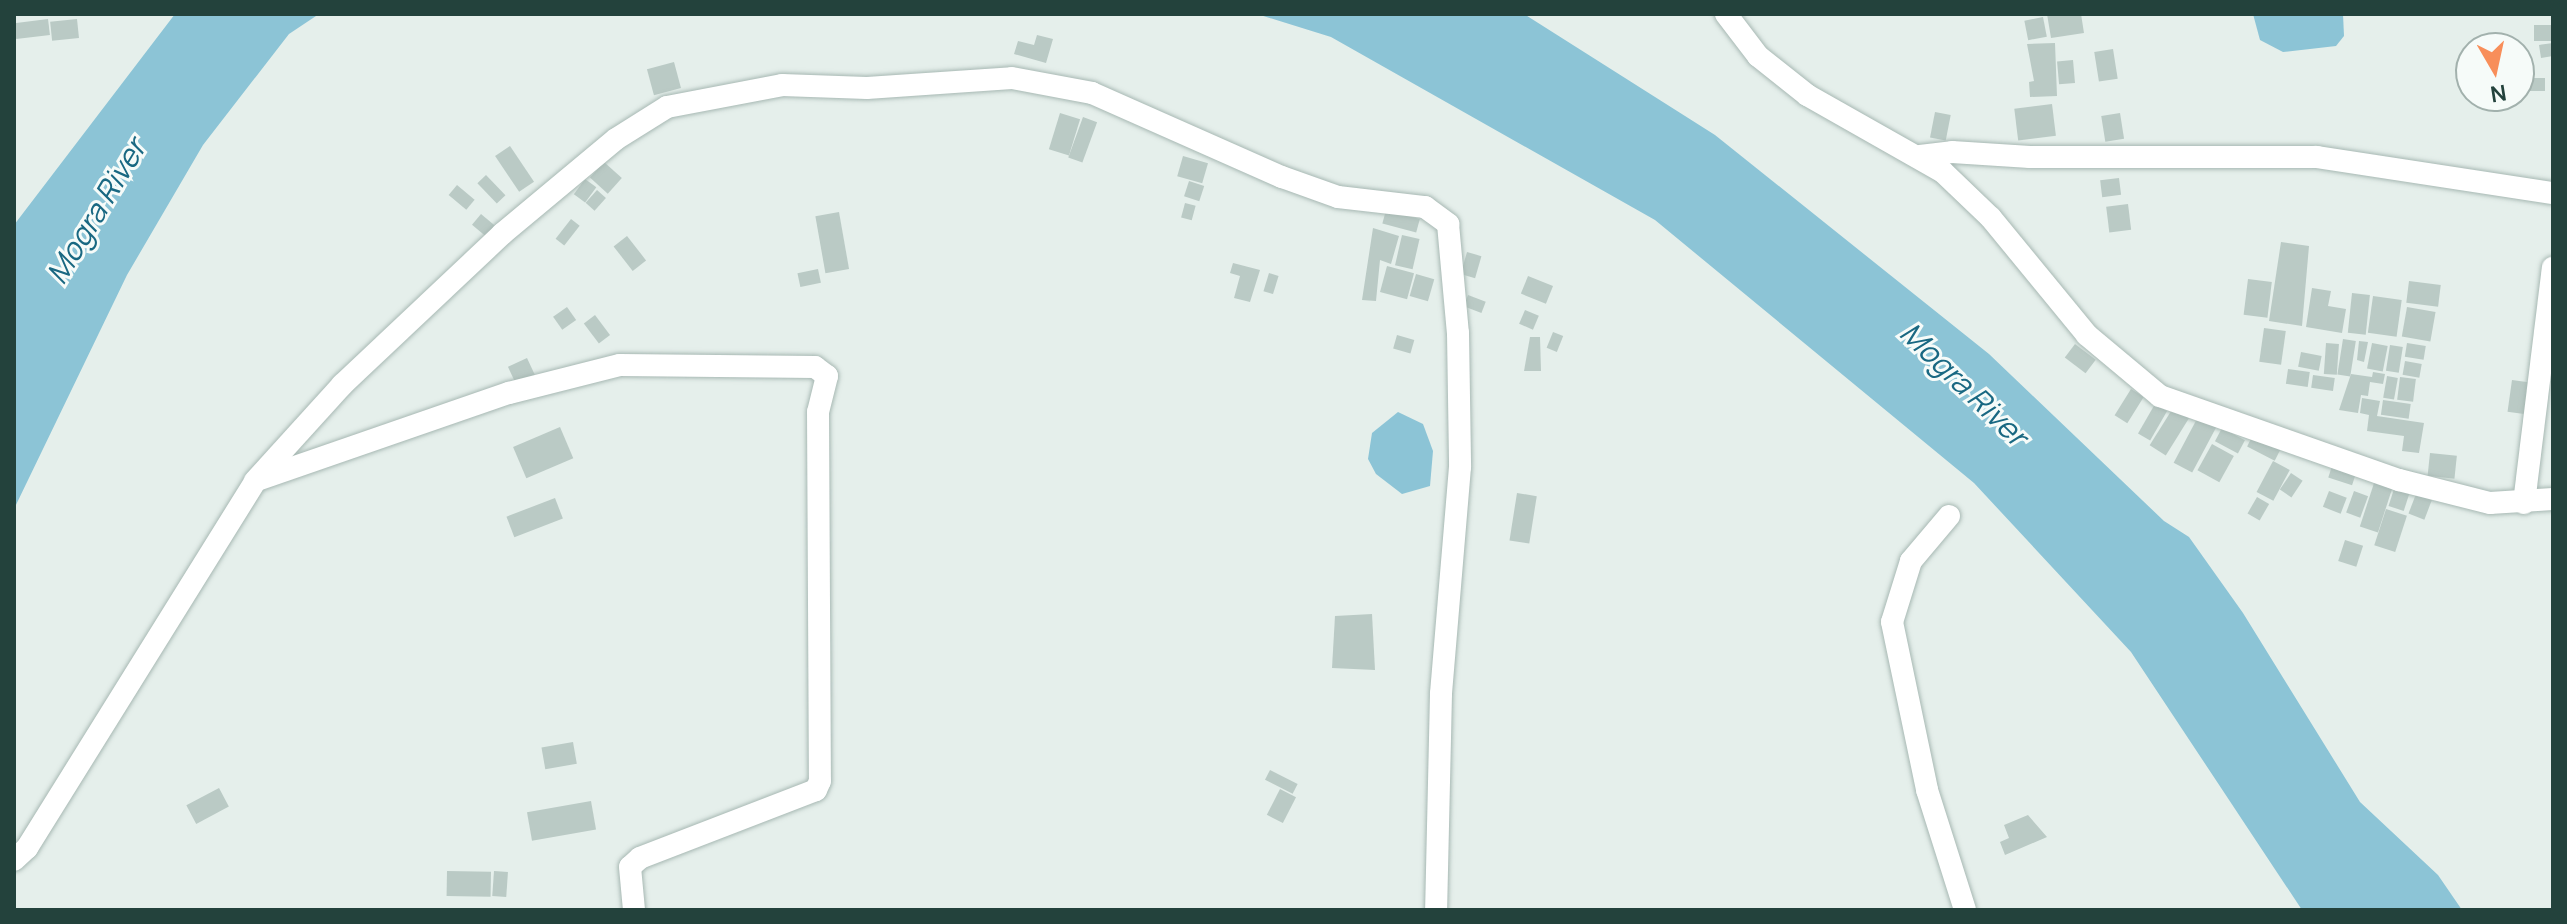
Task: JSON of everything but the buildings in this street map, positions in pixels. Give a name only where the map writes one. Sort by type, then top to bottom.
[{"type":"street","points":[[1726,14],[1758,56],[1807,95],[1880,140],[1920,156],[1991,218],[2087,335],[2160,396],[2399,480],[2490,503],[2553,499]]},
{"type":"street","points":[[14,860],[27,848],[255,481],[342,385],[502,234],[616,139],[667,107],[782,85],[867,88],[1012,78],[1058,83],[1133,109],[1319,190],[1425,207],[1448,224],[1459,348],[1460,467],[1441,694],[1436,910]]},
{"type":"street","points":[[1920,156],[1952,152],[2030,157],[2317,157],[2553,193]]},
{"type":"street","points":[[2524,503],[2553,268]]},
{"type":"street","points":[[255,481],[509,393],[620,365],[815,367],[827,376],[818,412],[823,662],[820,781],[816,790],[640,858],[630,867],[634,910]]},
{"type":"street","points":[[1949,516],[1911,561],[1892,622],[1927,790],[1965,910]]},
{"type":"water","name":"Mogra River","points":[[175,14],[319,14],[289,34],[203,145],[127,275],[14,509],[14,225]]},
{"type":"water","name":"Mogra River","points":[[1257,14],[1524,14],[1715,135],[1989,354],[2164,521],[2189,537],[2243,613],[2360,802],[2438,875],[2462,910],[2302,910],[2131,652],[1974,483],[1655,220],[1331,37]]},
{"type":"water","points":[[2253,14],[2343,14],[2344,36],[2336,46],[2283,52],[2260,40]]},
{"type":"water","points":[[1398,412],[1423,424],[1433,451],[1430,486],[1402,494],[1376,474],[1368,459],[1372,433]]}]
